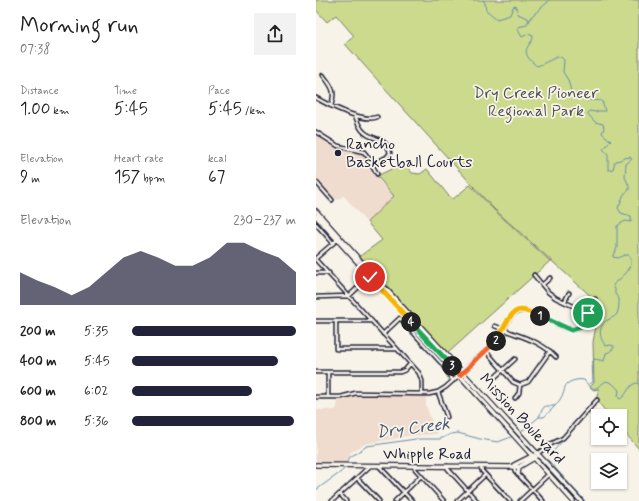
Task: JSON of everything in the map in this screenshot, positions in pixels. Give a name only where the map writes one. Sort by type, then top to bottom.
[{"type":"main road","name":"Mission Boulevard","points":[[316,211],[371,276],[538,453],[581,501]]},
{"type":"main road","name":"Mission Boulevard","points":[[316,216],[339,239]]},
{"type":"main road","name":"Mission Boulevard","points":[[461,373],[573,501]]},
{"type":"main road","points":[[518,474],[519,467],[538,453]]},
{"type":"main road","name":"Whipple Road","points":[[513,466],[534,457]]},
{"type":"main road","name":"Whipple Road","points":[[316,465],[519,467]]},
{"type":"street","points":[[323,75],[334,91],[334,98],[331,106]]},
{"type":"street","points":[[316,98],[331,106],[355,115],[373,118],[377,117]]},
{"type":"street","points":[[355,115],[359,126],[364,132],[385,142],[389,149],[390,153],[387,157],[372,165]]},
{"type":"street","points":[[317,133],[338,146],[364,152],[377,174]]},
{"type":"street","points":[[316,182],[332,200]]},
{"type":"street","points":[[316,224],[333,243]]},
{"type":"street","points":[[339,239],[316,259],[382,334],[419,373],[421,378],[422,394]]},
{"type":"street","points":[[316,273],[329,274]]},
{"type":"street","points":[[534,275],[548,292],[556,298],[588,313]]},
{"type":"street","points":[[316,297],[349,296],[371,276]]},
{"type":"street","points":[[542,285],[550,278]]},
{"type":"street","points":[[565,301],[569,293]]},
{"type":"street","points":[[316,397],[341,397],[356,393],[422,394],[438,392],[453,381],[497,340],[511,316],[517,311],[522,310],[546,318],[571,330],[581,327],[595,299]]},
{"type":"street","points":[[382,334],[400,318],[442,364],[453,381]]},
{"type":"street","points":[[316,321],[371,321]]},
{"type":"street","points":[[336,321],[336,349],[396,349]]},
{"type":"street","points":[[495,326],[537,342],[556,357]]},
{"type":"street","points":[[486,351],[513,382],[520,385],[528,382],[550,351]]},
{"type":"street","points":[[494,378],[514,359]]},
{"type":"street","points":[[316,372],[400,372],[405,370],[410,364]]},
{"type":"street","points":[[328,372],[328,397]]},
{"type":"street","points":[[515,398],[519,393],[520,385]]},
{"type":"street","points":[[438,392],[447,417]]},
{"type":"street","points":[[538,453],[563,438],[597,400]]},
{"type":"street","points":[[332,501],[370,465]]},
{"type":"street","points":[[379,466],[412,501]]},
{"type":"street","points":[[415,466],[415,469],[444,501]]},
{"type":"street","points":[[447,466],[477,501]]},
{"type":"street","points":[[480,466],[485,475],[510,501]]},
{"type":"street","points":[[513,466],[518,474],[543,501]]},
{"type":"street","points":[[520,501],[549,474]]},
{"type":"street","points":[[457,501],[485,475]]},
{"type":"street","points":[[395,501],[421,476]]},
{"type":"street","points":[[357,478],[379,501]]},
{"type":"street","points":[[340,494],[346,501]]},
{"type":"shaded area","points":[[319,135],[336,148],[364,154],[376,177],[394,196],[366,222],[344,196],[335,200],[316,179],[316,138]]},
{"type":"shaded area","points":[[356,396],[426,396],[426,406],[437,434],[408,436],[365,444],[351,452],[346,462],[316,462],[316,410],[334,410],[337,408],[338,400]]},
{"type":"green space","name":"Dry Creek Pioneer Regional Park","points":[[316,0],[639,0],[639,449],[627,435],[627,409],[604,409],[596,400],[599,389],[594,390],[590,387],[594,383],[593,342],[596,326],[604,308],[493,208],[345,44],[354,36],[336,15],[327,22],[316,10]]},
{"type":"green space","points":[[404,163],[412,173],[420,174],[427,169],[453,199],[470,185],[495,211],[550,261],[448,353],[360,256],[382,240],[367,222],[394,196],[377,176]]},
{"type":"waterway","name":"Dry Creek","points":[[483,0],[486,10],[497,19],[510,15],[513,7],[516,6],[518,14],[529,19],[527,24]]},
{"type":"waterway","points":[[529,22],[532,16],[550,0]]},
{"type":"waterway","name":"Dry Creek","points":[[527,25],[518,27],[518,30],[522,37],[528,34],[533,36],[526,51],[532,62],[537,66],[557,57],[561,57],[564,60],[563,72],[568,80],[572,95],[575,96],[578,92],[582,92],[589,100],[602,101],[605,111],[589,111],[588,114],[595,122],[603,124],[604,128],[602,133],[611,141],[603,149],[608,154],[608,170],[613,169],[615,161],[628,157],[632,159],[626,164],[625,177],[629,190],[624,194],[618,208],[621,213],[631,216],[631,222],[625,221],[617,226],[617,248],[613,255],[613,257],[617,258],[629,255],[631,264],[627,272],[613,285],[615,294],[619,299],[619,309],[615,316],[603,324],[600,333],[606,346],[610,345],[614,346],[614,348],[606,353],[604,361],[595,359],[592,362],[593,382],[588,385]]},
{"type":"waterway","name":"Dry Creek","points":[[522,431],[539,417],[544,417],[564,393],[567,384],[572,381],[584,380],[590,387],[593,388],[597,388],[606,381],[612,383],[619,390],[618,397],[620,399],[632,385],[637,383],[639,384]]},
{"type":"waterway","name":"Dry Creek","points":[[539,417],[545,406],[555,406]]},
{"type":"waterway","points":[[549,456],[586,415]]},
{"type":"waterway","name":"Dry Creek","points":[[347,462],[350,457],[367,446],[416,439],[440,439],[451,434],[458,433],[498,442],[511,437]]},
{"type":"waterway","points":[[548,460],[585,501]]},
{"type":"waterway","name":"Dry Creek","points":[[316,490],[345,468]]},
{"type":"place","name":"Rancho Basketball Courts","points":[[338,153]]},
{"type":"route","points":[[370,277],[460,375],[497,340],[514,312],[522,310],[526,311],[546,318],[571,330],[576,330],[581,327],[588,313]]}]
